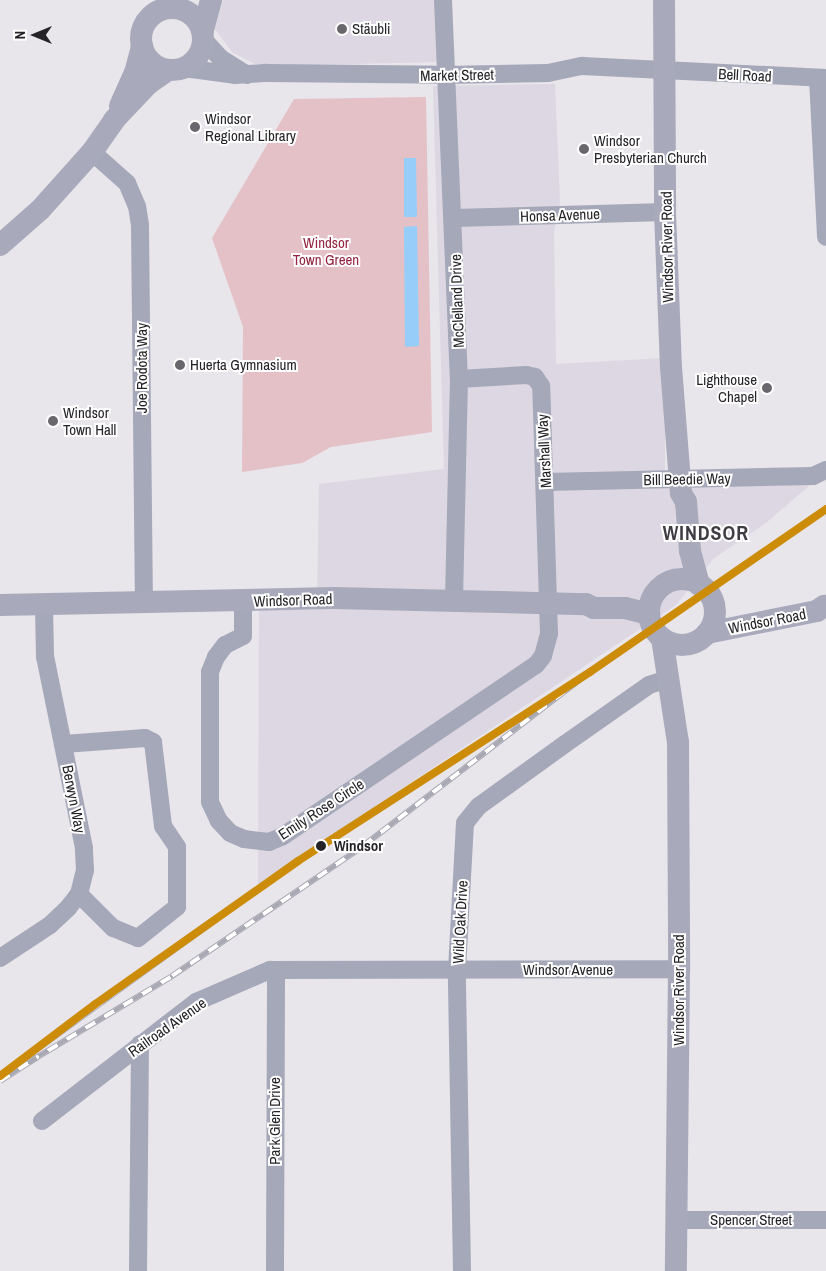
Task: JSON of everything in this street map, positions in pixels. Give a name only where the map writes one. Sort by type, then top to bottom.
[{"type":"main road","points":[[0,245],[40,210],[92,152],[114,120],[148,84],[198,57],[211,0]]},
{"type":"main road","name":"Windsor River Road","points":[[664,0],[665,212],[680,486],[676,503],[678,545],[665,585]]},
{"type":"main road","points":[[114,120],[135,73],[142,46],[141,36],[148,19],[163,8],[181,4],[192,14],[203,35]]},
{"type":"main road","points":[[142,46],[151,62],[176,69]]},
{"type":"main road","name":"Windsor River Road","points":[[680,486],[686,502],[690,551],[700,585]]},
{"type":"main road","points":[[686,580],[700,585],[714,605],[714,621],[707,633],[687,645],[676,645],[662,638],[654,629],[649,614],[652,600],[665,585],[686,580]]},
{"type":"main road","name":"Windsor Road","points":[[586,604],[594,598],[665,585]]},
{"type":"main road","name":"Windsor Road","points":[[0,605],[243,602],[333,598],[454,602],[548,602],[586,604],[594,608],[625,608],[649,614]]},
{"type":"main road","name":"Windsor Road","points":[[714,605],[736,612],[816,602],[825,606]]},
{"type":"main road","name":"Windsor Road","points":[[707,633],[817,611],[825,606]]},
{"type":"main road","name":"Windsor River Road","points":[[662,638],[678,742],[680,970],[676,1271]]},
{"type":"main road","name":"Windsor River Road","points":[[674,710],[678,668],[687,645]]},
{"type":"street","name":"McClelland Drive","points":[[443,0],[445,75],[454,218],[459,379],[454,602]]},
{"type":"street","points":[[203,35],[220,58],[248,75]]},
{"type":"street","name":"Market Street","points":[[176,69],[222,75],[548,74],[582,66],[665,71]]},
{"type":"street","name":"Bell Road","points":[[665,71],[822,78]]},
{"type":"street","points":[[822,78],[826,237]]},
{"type":"street","name":"Joe Rodota Way","points":[[92,152],[127,183],[137,206],[140,226],[144,602]]},
{"type":"street","name":"Honsa Avenue","points":[[454,218],[665,212]]},
{"type":"street","name":"Marshall Way","points":[[459,379],[535,377],[541,386],[546,482],[548,602]]},
{"type":"street","name":"Bill Beedie Way","points":[[546,482],[680,486],[813,476],[826,470]]},
{"type":"street","name":"Emily Rose Circle","points":[[243,602],[243,636],[225,645],[216,657],[210,672],[210,802],[219,821],[230,833],[244,839],[269,842],[283,836],[536,665],[546,646],[548,602]]},
{"type":"street","name":"Berwyn Way","points":[[44,604],[46,657],[84,848],[85,870],[80,894]]},
{"type":"street","name":"Wild Oak Drive","points":[[462,1271],[457,970],[465,823],[479,806],[565,744],[649,685],[667,679]]},
{"type":"street","points":[[0,958],[50,925],[80,894],[113,928],[138,938],[177,906],[177,847],[163,826],[153,742],[145,738],[64,744]]},
{"type":"street","name":"Railroad Avenue","points":[[42,1121],[196,1002],[270,970],[276,972],[457,970]]},
{"type":"street","name":"Windsor Avenue","points":[[457,970],[680,970]]},
{"type":"street","name":"Park Glen Drive","points":[[275,1271],[276,972]]},
{"type":"street","points":[[138,1271],[140,1044]]},
{"type":"street","name":"Spencer Street","points":[[676,1220],[826,1220]]},
{"type":"shaded area","points":[[223,0],[436,0],[439,62],[259,66],[232,52],[215,29]]},
{"type":"shaded area","points":[[555,84],[560,202],[554,232],[556,364],[665,358],[665,485],[810,485],[766,523],[713,559],[677,604],[258,885],[259,609],[317,610],[319,484],[444,469],[433,86]]},
{"type":"green space","name":"Windsor Town Green","points":[[426,97],[432,432],[331,447],[302,463],[242,472],[243,327],[212,238],[294,99]]},
{"type":"water","points":[[404,158],[416,158],[417,217],[404,217]]},
{"type":"water","points":[[417,226],[419,346],[405,347],[404,227]]},
{"type":"railway","points":[[29,1062],[172,976],[363,846],[590,672]]},
{"type":"railway","points":[[22,1060],[269,881]]},
{"type":"railway","points":[[0,1081],[36,1058]]},
{"type":"transit line","points":[[0,1076],[94,1005],[298,861],[590,672],[826,509]]},
{"type":"place","name":"Stäubli","points":[[342,29]]},
{"type":"place","name":"Windsor Regional Library","points":[[195,127]]},
{"type":"place","name":"Windsor Presbyterian Church","points":[[584,149]]},
{"type":"place","name":"Huerta Gymnasium","points":[[180,365]]},
{"type":"place","name":"Lighthouse Chapel","points":[[767,388]]},
{"type":"place","name":"Windsor Town Hall","points":[[53,421]]},
{"type":"place","name":"Windsor","points":[[321,846]]},
{"type":"district","name":"WINDSOR","points":[[706,532]]}]
